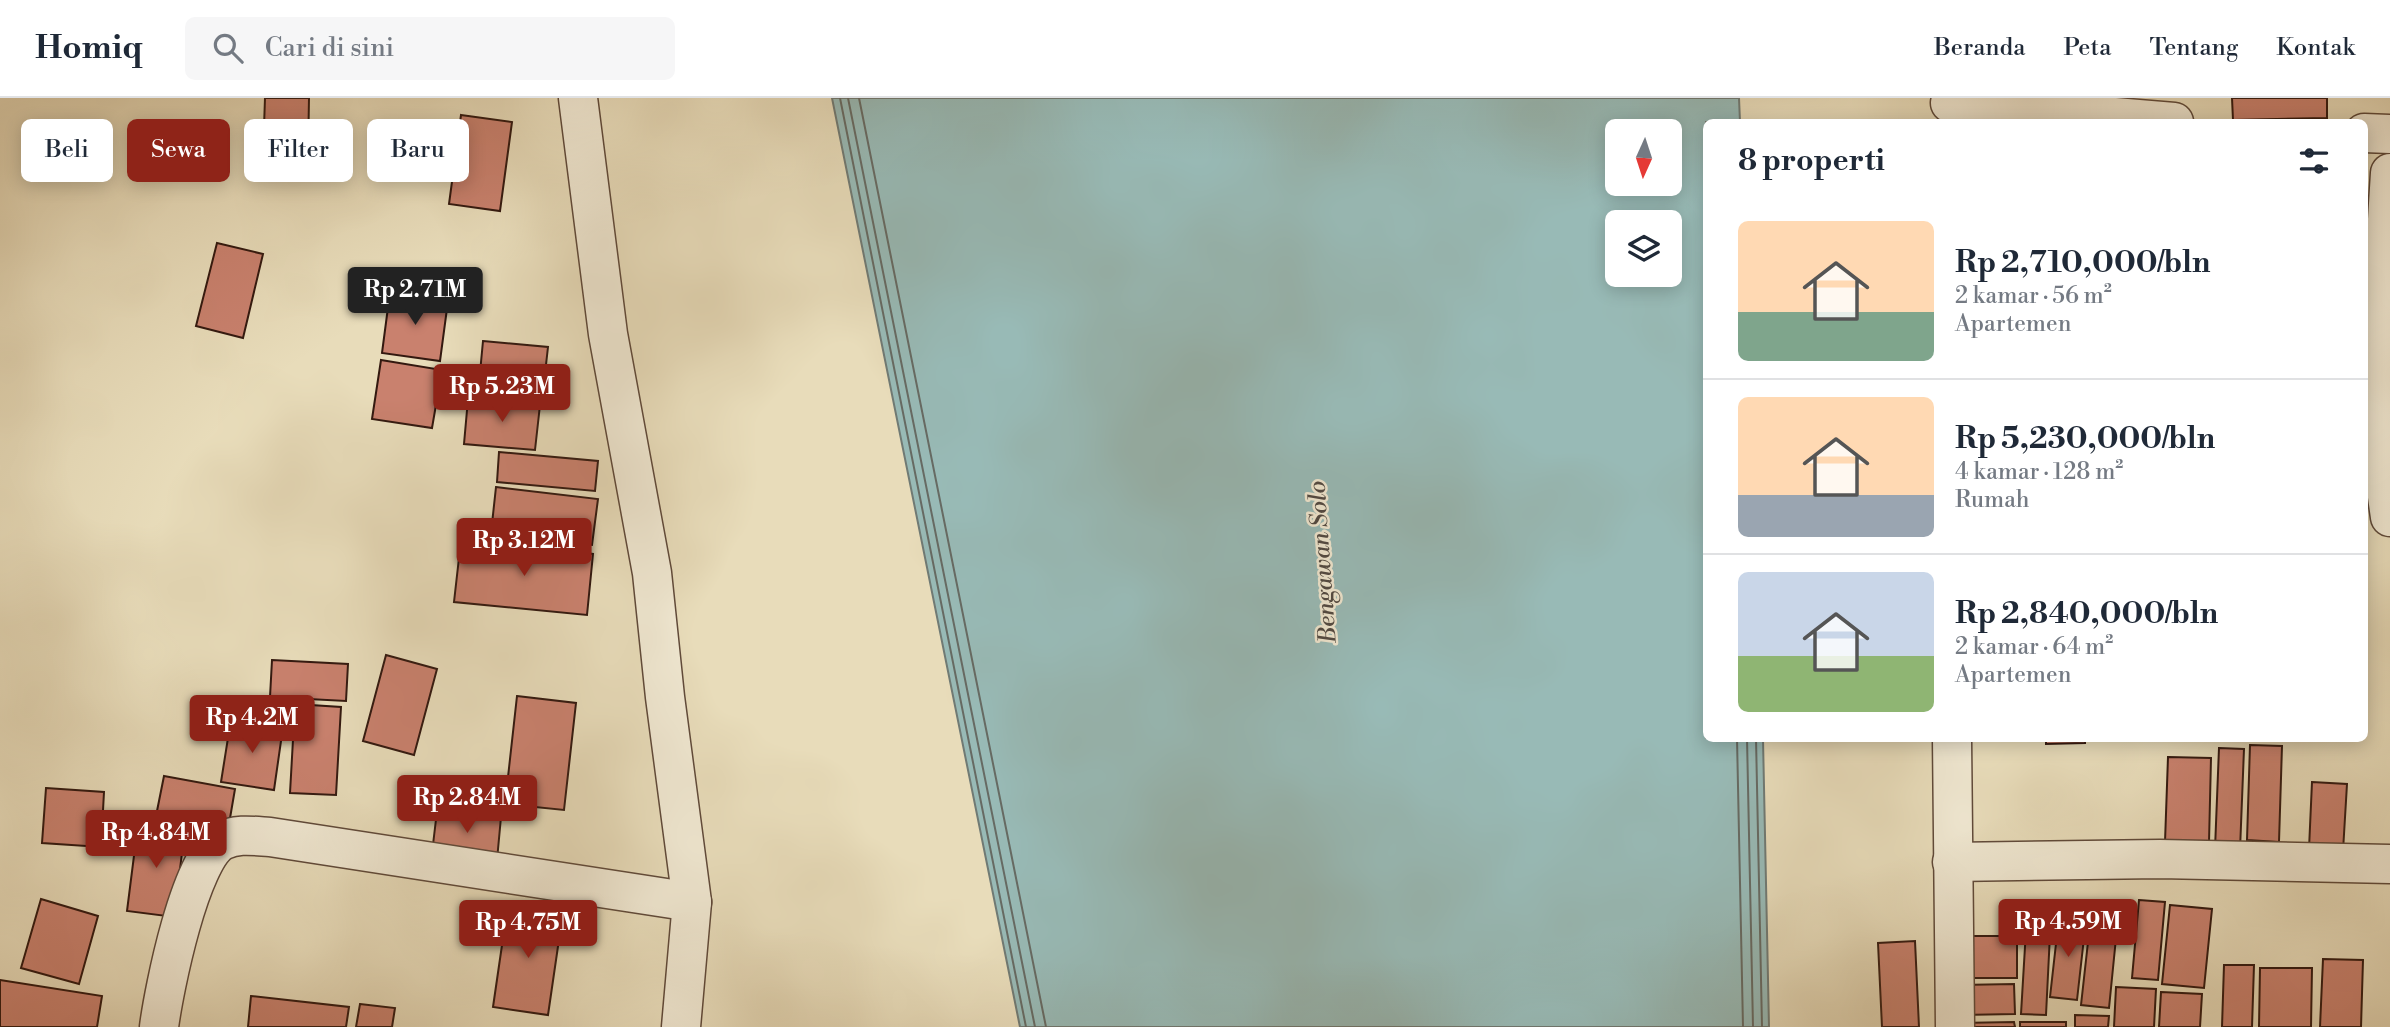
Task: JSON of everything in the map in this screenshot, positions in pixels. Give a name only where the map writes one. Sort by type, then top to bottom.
[{"type":"street","points":[[578,98],[608,334],[652,573],[692,902],[681,1027]]},
{"type":"street","points":[[1950,108],[2126,119]]},
{"type":"street","points":[[2368,133],[2390,134]]},
{"type":"street","points":[[2390,173],[2373,454],[2390,517]]},
{"type":"street","points":[[1952,742],[1955,1027]]},
{"type":"street","points":[[159,1027],[183,919],[197,876],[209,852],[222,841],[239,835],[284,839],[692,902]]},
{"type":"street","points":[[1952,863],[2160,859],[2390,864]]},
{"type":"water","name":"Bengawan Solo","points":[[832,98],[1739,98],[1740,119],[1703,119],[1703,742],[1763,742],[1769,1027],[1020,1027]]},
{"type":"building","points":[[265,98],[309,98],[309,119],[264,119]]},
{"type":"building","points":[[2232,98],[2327,98],[2327,118],[2233,119]]},
{"type":"building","points":[[461,115],[512,122],[500,211],[449,204],[452,182],[469,182],[469,119],[460,119]]},
{"type":"building","points":[[217,243],[263,254],[243,338],[196,326]]},
{"type":"building","points":[[390,292],[448,301],[440,361],[382,353]]},
{"type":"building","points":[[483,341],[548,347],[542,400],[478,394]]},
{"type":"building","points":[[381,360],[442,370],[432,428],[372,419]]},
{"type":"building","points":[[468,399],[540,405],[535,450],[464,444]]},
{"type":"building","points":[[499,452],[598,461],[595,491],[497,482]]},
{"type":"building","points":[[496,487],[598,499],[592,545],[491,533]]},
{"type":"building","points":[[461,540],[593,554],[587,615],[454,602]]},
{"type":"building","points":[[386,655],[437,669],[414,755],[363,741]]},
{"type":"building","points":[[272,660],[348,664],[346,701],[270,697]]},
{"type":"building","points":[[517,696],[576,703],[564,810],[505,804]]},
{"type":"building","points":[[295,704],[341,707],[336,795],[290,793]]},
{"type":"building","points":[[231,719],[283,727],[274,790],[221,782]]},
{"type":"building","points":[[2046,742],[2085,742],[2085,743]]},
{"type":"building","points":[[2250,745],[2282,746],[2279,842],[2247,840]]},
{"type":"building","points":[[2219,748],[2244,749],[2240,850],[2215,849]]},
{"type":"building","points":[[2168,757],[2211,758],[2209,843],[2165,842]]},
{"type":"building","points":[[164,776],[235,789],[229,824],[157,811]]},
{"type":"building","points":[[2312,782],[2347,784],[2343,851],[2309,849]]},
{"type":"building","points":[[46,788],[104,792],[101,847],[42,843]]},
{"type":"building","points":[[437,811],[501,817],[497,860],[432,853]]},
{"type":"building","points":[[138,824],[185,829],[174,917],[127,911]]},
{"type":"building","points":[[41,899],[98,916],[79,984],[21,968]]},
{"type":"building","points":[[2139,900],[2165,902],[2158,980],[2132,978]]},
{"type":"building","points":[[508,904],[563,912],[548,1015],[493,1007]]},
{"type":"building","points":[[2170,905],[2212,909],[2204,988],[2162,984]]},
{"type":"building","points":[[2092,906],[2119,908],[2109,1008],[2081,1005]]},
{"type":"building","points":[[2027,913],[2051,914],[2046,1015],[2021,1014]]},
{"type":"building","points":[[2059,917],[2086,920],[2077,1000],[2050,997]]},
{"type":"building","points":[[1971,936],[2017,936],[2017,978],[1971,978]]},
{"type":"building","points":[[1915,941],[1919,1027],[1882,1027],[1878,943]]},
{"type":"building","points":[[2323,959],[2363,960],[2361,1027],[2320,1027]]},
{"type":"building","points":[[2224,965],[2254,965],[2252,1027],[2222,1027]]},
{"type":"building","points":[[2260,968],[2312,968],[2311,1027],[2259,1027]]},
{"type":"building","points":[[0,980],[102,996],[97,1027],[0,1027]]},
{"type":"building","points":[[2014,984],[2015,1014],[1961,1015],[1960,985]]},
{"type":"building","points":[[2116,987],[2156,989],[2154,1027],[2114,1027]]},
{"type":"building","points":[[2161,992],[2202,994],[2200,1027],[2159,1027]]},
{"type":"building","points":[[251,996],[349,1007],[346,1027],[248,1027]]},
{"type":"building","points":[[360,1004],[395,1008],[392,1027],[356,1027]]},
{"type":"building","points":[[2075,1015],[2109,1016],[2108,1027],[2075,1027]]},
{"type":"building","points":[[2014,1022],[2015,1027],[1959,1027],[1959,1023]]},
{"type":"building","points":[[2020,1022],[2066,1022],[2066,1027],[2020,1027]]}]
